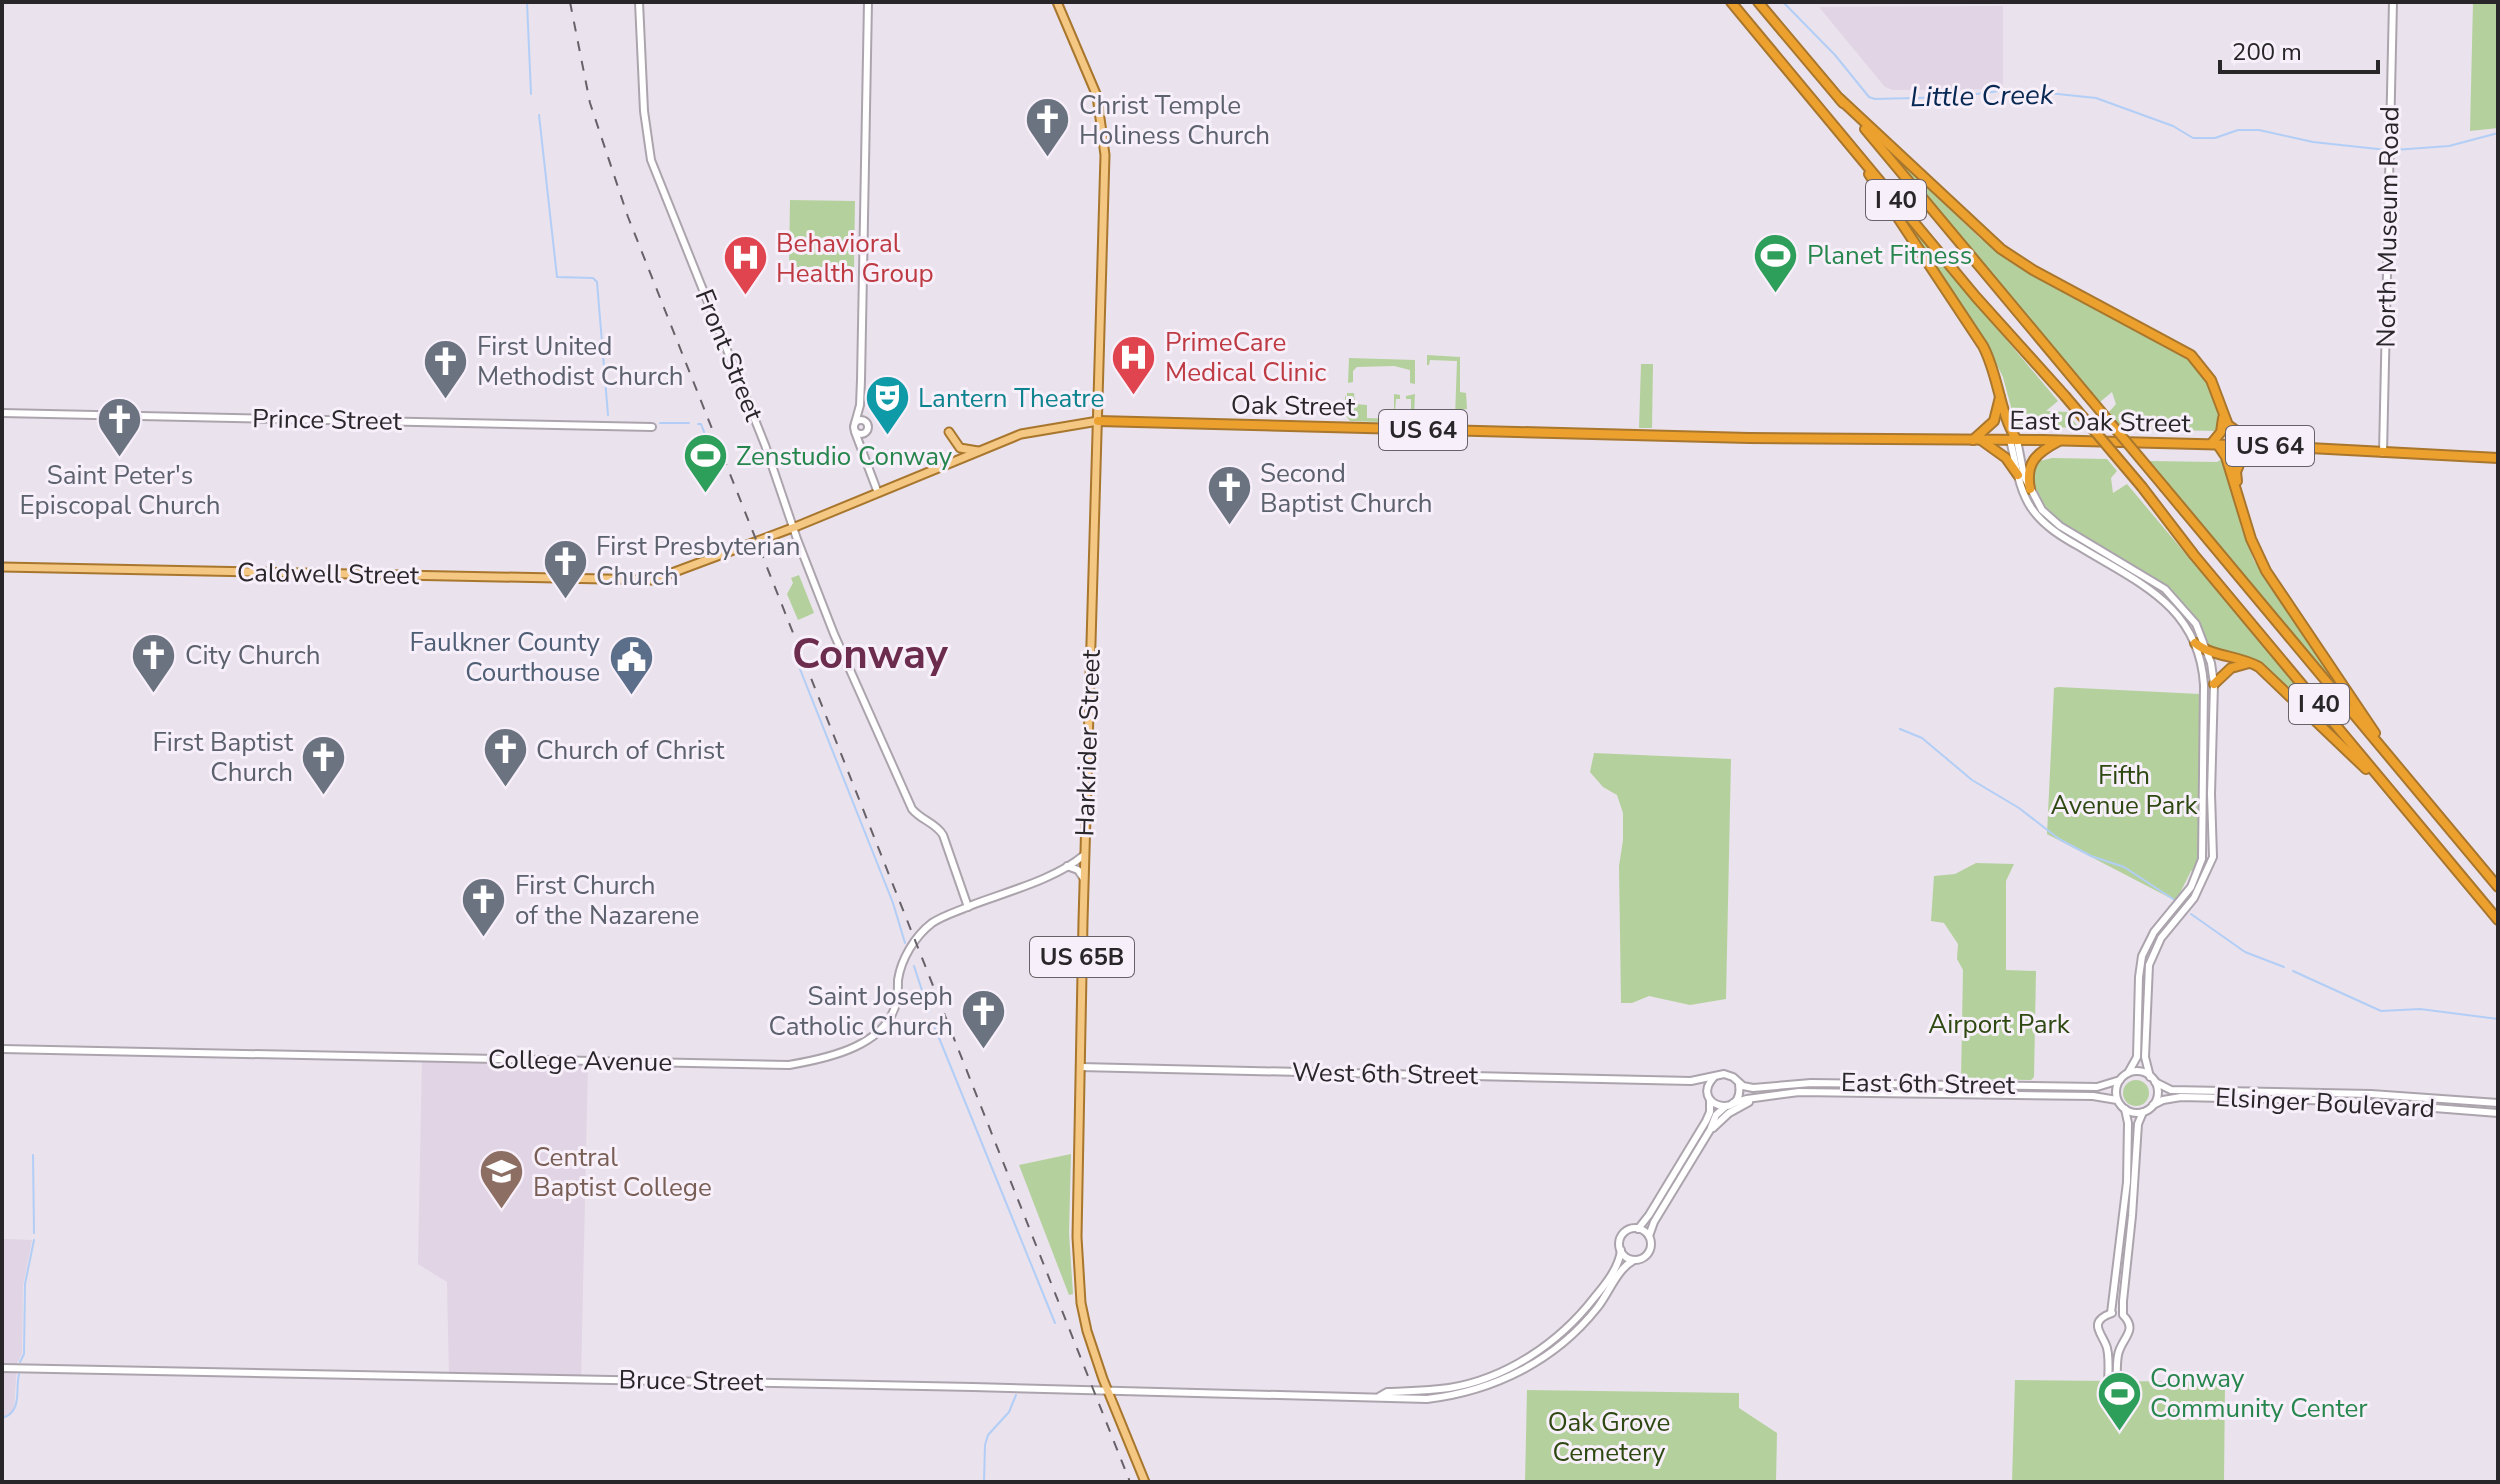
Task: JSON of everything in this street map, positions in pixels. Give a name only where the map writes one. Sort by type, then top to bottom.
[{"type":"highway","name":"I 40","points":[[1731,2],[1976,297],[2142,487],[2194,555],[2498,920]]},
{"type":"highway","name":"I 40","points":[[1758,2],[2498,887]]},
{"type":"highway","points":[[1840,99],[2001,249],[2033,270],[2194,357],[2211,380],[2228,425],[2242,435],[2274,446]]},
{"type":"highway","points":[[1844,137],[1978,337],[1990,360],[2014,440]]},
{"type":"highway","points":[[2000,392],[1994,421],[1977,440],[2006,458],[2018,475]]},
{"type":"highway","points":[[2223,417],[2221,432],[2214,445],[2226,457],[2251,539],[2266,571],[2368,720],[2383,749]]},
{"type":"highway","name":"Oak Street","points":[[1098,421],[1749,438]]},
{"type":"highway","name":"East Oak Street","points":[[1749,438],[2060,440],[2274,446],[2498,458]]},
{"type":"highway","points":[[2030,489],[2028,478],[2031,462],[2044,449],[2060,440]]},
{"type":"highway","points":[[2241,505],[2236,476],[2239,463],[2249,454],[2274,446]]},
{"type":"highway","points":[[2195,643],[2208,651],[2237,656],[2259,667],[2390,792]]},
{"type":"highway","points":[[2214,684],[2237,664],[2251,663],[2259,667]]},
{"type":"main road","name":"Harkrider Street","points":[[1057,2],[1097,96],[1104,133],[1077,1237],[1081,1303],[1094,1355],[1145,1482]]},
{"type":"main road","name":"Oak Street","points":[[653,580],[795,527],[1028,431],[1098,421]]},
{"type":"main road","points":[[949,432],[960,448],[974,452],[984,450]]},
{"type":"main road","name":"Caldwell Street","points":[[2,567],[653,580]]},
{"type":"street","name":"Front Street","points":[[639,2],[648,148],[834,634],[912,809],[941,832],[968,907]]},
{"type":"street","points":[[868,2],[860,405],[855,432],[878,493]]},
{"type":"street","name":"North Museum Road","points":[[2383,453],[2393,2]]},
{"type":"street","points":[[858,442],[868,427],[860,405]]},
{"type":"street","name":"Prince Street","points":[[2,413],[652,427]]},
{"type":"street","points":[[855,423],[865,421]]},
{"type":"street","points":[[855,432],[865,433]]},
{"type":"street","points":[[2014,440],[2018,475],[2028,503],[2048,526],[2153,591],[2184,622],[2195,643],[2204,685],[2204,851],[2191,887],[2154,932],[2142,956],[2137,1057],[2117,1086],[2117,1100],[2125,1109],[2128,1123],[2127,1182],[2111,1313]]},
{"type":"street","points":[[2014,440],[2024,476],[2042,510],[2056,523],[2165,589],[2193,620],[2208,651],[2214,684],[2213,857],[2192,902],[2160,939],[2149,965],[2145,1057],[2158,1094],[2153,1105],[2143,1112],[2138,1124],[2123,1315]]},
{"type":"street","name":"College Avenue","points":[[2,1049],[789,1065],[855,1047],[882,1031],[893,1015],[904,957],[931,924],[1067,866],[1084,855]]},
{"type":"street","points":[[1067,866],[1078,870],[1084,879]]},
{"type":"street","name":"West 6th Street","points":[[1080,1067],[1691,1081],[1717,1075]]},
{"type":"street","points":[[2128,1073],[2142,1072],[2153,1080]]},
{"type":"street","points":[[1717,1075],[1729,1075],[1737,1081],[1740,1093],[1716,1115],[1654,1222],[1649,1236],[1649,1252],[1641,1259],[1625,1256],[1620,1239],[1624,1233],[1638,1229],[1649,1215],[1706,1121],[1710,1112],[1709,1082],[1717,1075]]},
{"type":"street","name":"East 6th Street","points":[[1737,1081],[1753,1088],[1811,1083],[2097,1087],[2120,1080]]},
{"type":"street","name":"Elsinger Boulevard","points":[[2153,1080],[2171,1090],[2371,1094],[2498,1103]]},
{"type":"street","points":[[1691,1081],[1707,1091]]},
{"type":"street","name":"East 6th Street","points":[[1729,1105],[1762,1097],[1812,1092],[2093,1096],[2117,1100]]},
{"type":"street","points":[[2371,1094],[2371,1104]]},
{"type":"street","points":[[1710,1130],[1735,1108],[1762,1097]]},
{"type":"street","name":"Elsinger Boulevard","points":[[2153,1105],[2181,1097],[2371,1104],[2498,1113]]},
{"type":"street","points":[[1710,1100],[1717,1105],[1729,1105]]},
{"type":"street","points":[[2426,1107],[2467,1106],[2476,1100]]},
{"type":"street","points":[[2125,1109],[2143,1112]]},
{"type":"street","points":[[1638,1229],[1649,1236]]},
{"type":"street","name":"Bruce Street","points":[[1380,1396],[1387,1392],[1433,1390],[1468,1383],[1523,1361],[1554,1340],[1590,1304],[1616,1266],[1621,1250]]},
{"type":"street","name":"Bruce Street","points":[[2,1368],[1380,1396],[1409,1400],[1444,1397],[1503,1380],[1544,1357],[1579,1328],[1604,1299],[1625,1266],[1634,1260]]},
{"type":"street","points":[[2111,1313],[2123,1315],[2129,1321],[2130,1332],[2118,1352],[2112,1388],[2106,1343],[2099,1336],[2098,1326],[2102,1317],[2111,1313]]},
{"type":"street","points":[[2106,1343],[2121,1344]]},
{"type":"street","points":[[1468,1383],[1495,1378],[1503,1380],[1505,1373],[1523,1364],[1523,1361]]},
{"type":"shaded area","points":[[2003,6],[2003,89],[1893,90],[1885,87],[1819,7]]},
{"type":"shaded area","name":"Central Baptist College","points":[[422,1057],[588,1061],[581,1379],[449,1377],[447,1282],[418,1264]]},
{"type":"shaded area","points":[[2,1239],[32,1240],[23,1286],[22,1354],[17,1363],[14,1409],[2,1417]]},
{"type":"green space","points":[[2473,2],[2498,2],[2498,128],[2470,131]]},
{"type":"green space","points":[[1887,149],[1981,239],[2014,264],[2185,357],[2202,375],[2214,396],[2219,419],[2217,431],[2123,429],[2109,412],[2116,404],[2112,392],[2100,402]]},
{"type":"green space","points":[[790,200],[855,201],[854,267],[789,267]]},
{"type":"green space","points":[[1894,206],[2058,401],[2046,411],[2067,412],[2079,428],[2016,426],[2003,377],[1986,343]]},
{"type":"green space","points":[[1427,355],[1460,357],[1460,392],[1466,393],[1467,409],[1459,410],[1459,423],[1455,417],[1457,361],[1430,360],[1427,365]]},
{"type":"green space","points":[[1349,358],[1415,360],[1415,384],[1410,383],[1410,370],[1394,366],[1357,367],[1353,371],[1353,382],[1348,383]]},
{"type":"green space","points":[[1641,364],[1653,364],[1652,428],[1639,428]]},
{"type":"green space","points":[[1347,393],[1354,393],[1355,404],[1367,405],[1367,418],[1394,419],[1394,394],[1400,395],[1400,399],[1396,399],[1395,412],[1405,414],[1411,412],[1411,399],[1406,399],[1406,396],[1415,394],[1414,417],[1408,423],[1350,421],[1345,415]]},
{"type":"green space","points":[[2036,457],[2040,461],[2052,458],[2107,459],[2117,471],[2111,478],[2113,493],[2127,484],[2344,743],[2258,664],[2213,649],[2170,590],[2088,540],[2049,510],[2037,493],[2032,475]]},
{"type":"green space","points":[[2226,459],[2241,527],[2254,561],[2339,684],[2337,686],[2149,461],[2217,462]]},
{"type":"green space","points":[[799,575],[814,613],[798,620],[787,594],[793,583],[791,578]]},
{"type":"green space","name":"Fifth Avenue Park","points":[[2054,688],[2200,694],[2200,850],[2196,868],[2191,871],[2176,901],[2047,834]]},
{"type":"green space","points":[[1594,753],[1731,759],[1726,999],[1690,1005],[1649,996],[1632,1003],[1621,1003],[1619,866],[1623,813],[1617,795],[1603,787],[1590,772]]},
{"type":"green space","name":"Airport Park","points":[[1976,863],[2014,864],[2006,881],[2006,970],[2036,971],[2034,1077],[2031,1080],[1961,1079],[1963,970],[1957,959],[1958,944],[1944,923],[1931,921],[1934,876],[1955,874]]},
{"type":"green space","points":[[2136,1080],[2145,1084],[2149,1093],[2145,1102],[2136,1106],[2127,1102],[2123,1093],[2127,1084]]},
{"type":"green space","points":[[1071,1154],[1069,1233],[1073,1294],[1069,1295],[1019,1165]]},
{"type":"green space","name":"Conway Community Center","points":[[2015,1380],[2225,1382],[2224,1482],[2012,1482]]},
{"type":"green space","name":"Oak Grove Cemetery","points":[[1527,1390],[1739,1393],[1739,1408],[1777,1433],[1776,1482],[1525,1482]]},
{"type":"waterway","points":[[527,2],[531,94]]},
{"type":"waterway","name":"Little Creek","points":[[1783,2],[1835,55],[1869,97],[1875,99],[1953,97],[2007,90],[2048,93],[2096,98],[2173,126],[2193,138],[2215,138],[2238,130],[2259,130],[2313,142],[2387,150]]},
{"type":"waterway","points":[[539,115],[557,277],[593,278],[597,282],[608,415]]},
{"type":"waterway","name":"Little Creek","points":[[2394,150],[2449,146],[2498,133]]},
{"type":"waterway","points":[[660,423],[689,423]]},
{"type":"waterway","points":[[698,424],[701,424],[714,458]]},
{"type":"waterway","points":[[796,659],[893,903],[905,943]]},
{"type":"waterway","points":[[1900,729],[1922,738],[1972,780],[2019,808],[2059,839],[2091,856],[2124,867],[2173,899]]},
{"type":"waterway","points":[[2191,914],[2245,952],[2284,967]]},
{"type":"waterway","points":[[914,966],[929,1012]]},
{"type":"waterway","points":[[2293,971],[2381,1011],[2420,1009],[2498,1019]]},
{"type":"waterway","points":[[933,1023],[1055,1323]]},
{"type":"waterway","points":[[33,1155],[34,1233]]},
{"type":"waterway","points":[[20,1362],[24,1354],[25,1284],[34,1240]]},
{"type":"waterway","points":[[2,1418],[16,1406],[19,1374]]},
{"type":"waterway","points":[[984,1482],[988,1435],[1009,1412],[1016,1395]]},
{"type":"railway","points":[[570,2],[590,103],[628,217],[1130,1482]]},
{"type":"place","name":"Christ Temple Holiness Church","points":[[1048,159]]},
{"type":"place","name":"Planet Fitness","points":[[1776,294]]},
{"type":"place","name":"Behavioral Health Group","points":[[745,297]]},
{"type":"place","name":"PrimeCare Medical Clinic","points":[[1134,396]]},
{"type":"place","name":"First United Methodist Church","points":[[446,400]]},
{"type":"place","name":"Lantern Theatre","points":[[887,437]]},
{"type":"place","name":"Saint Peter's Episcopal Church","points":[[120,459]]},
{"type":"place","name":"Zenstudio Conway","points":[[705,495]]},
{"type":"place","name":"Second Baptist Church","points":[[1229,527]]},
{"type":"place","name":"First Presbyterian Church","points":[[565,600]]},
{"type":"place","name":"City Church","points":[[154,694]]},
{"type":"place","name":"Faulkner County Courthouse","points":[[631,696]]},
{"type":"place","name":"Church of Christ","points":[[505,789]]},
{"type":"place","name":"First Baptist Church","points":[[324,796]]},
{"type":"place","name":"First Church of the Nazarene","points":[[484,939]]},
{"type":"place","name":"Saint Joseph Catholic Church","points":[[984,1050]]},
{"type":"place","name":"Central Baptist College","points":[[502,1211]]},
{"type":"place","name":"Conway Community Center","points":[[2119,1432]]},
{"type":"district","name":"Conway","points":[[870,654]]}]
